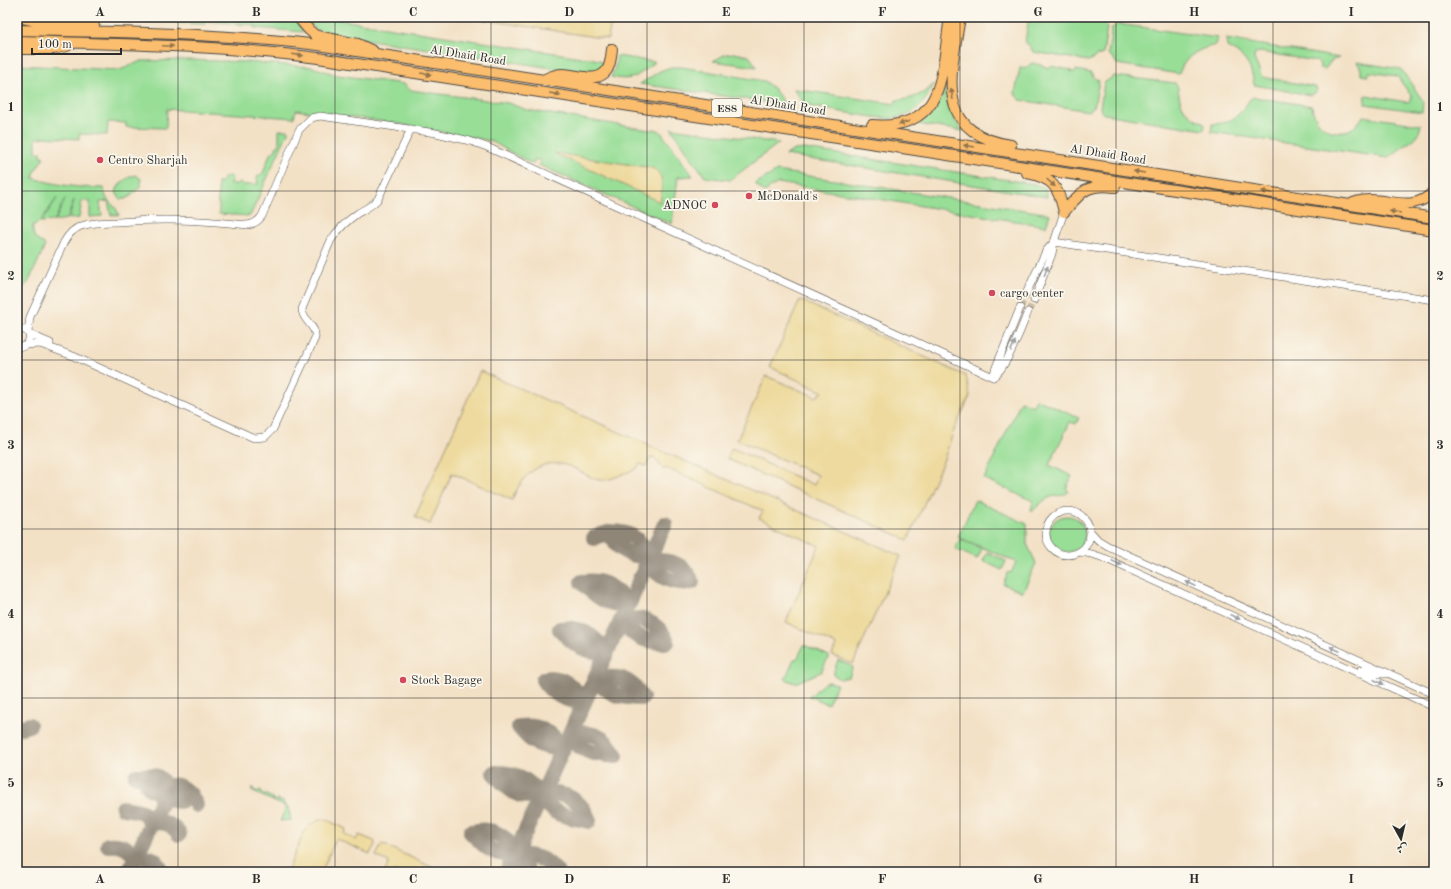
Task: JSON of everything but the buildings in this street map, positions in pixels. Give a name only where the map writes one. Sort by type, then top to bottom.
[{"type":"highway","points":[[17,17],[37,21],[83,24],[119,32]]},
{"type":"highway","points":[[298,17],[315,35],[358,44],[378,54]]},
{"type":"highway","points":[[841,126],[859,124],[886,126],[898,125],[912,120],[923,112],[932,102],[940,84],[950,17]]},
{"type":"highway","points":[[960,17],[951,75],[951,86],[955,105],[964,123],[975,133],[988,140],[997,143],[1045,151],[1065,157],[1074,162]]},
{"type":"highway","name":"Al Dhaid Road","points":[[17,30],[206,35],[256,38],[318,45],[1434,218]]},
{"type":"highway","name":"Al Dhaid Road","points":[[17,41],[204,47],[289,54],[948,154],[1434,230]]},
{"type":"highway","points":[[17,49],[53,49],[74,43]]},
{"type":"highway","points":[[544,80],[549,77],[562,74],[592,78],[601,76],[608,70],[612,49]]},
{"type":"highway","points":[[948,154],[964,163],[1044,178],[1056,188],[1061,198],[1064,212]]},
{"type":"highway","points":[[1064,212],[1082,192],[1093,186],[1130,189],[1150,186]]},
{"type":"highway","points":[[1349,205],[1359,200],[1368,199],[1403,204],[1415,203],[1426,198],[1434,191]]},
{"type":"street","points":[[1413,17],[1434,20]]},
{"type":"street","points":[[18,330],[30,317],[70,232],[80,226],[106,222],[146,220],[186,220],[248,225],[255,223],[262,216],[297,135],[303,125],[311,118],[320,116],[411,129],[454,137],[487,147],[993,377]]},
{"type":"street","points":[[17,346],[22,347],[35,344],[44,345],[73,356],[254,438],[261,438],[268,435],[273,429],[315,338],[315,331],[303,316],[302,309],[331,240],[353,217],[372,206],[378,199],[411,129]]},
{"type":"street","points":[[1034,300],[1052,254],[1054,242],[1064,212]]},
{"type":"street","points":[[1025,296],[1046,252],[1054,242]]},
{"type":"street","points":[[1054,242],[1434,300]]},
{"type":"street","points":[[993,377],[1020,308]]},
{"type":"street","points":[[993,377],[1000,372],[1007,360],[1028,312]]},
{"type":"street","points":[[26,345],[29,341],[30,317]]},
{"type":"street","points":[[18,330],[24,329],[29,333],[65,350],[73,356]]},
{"type":"street","points":[[1090,531],[1088,543],[1080,552],[1072,555],[1066,555],[1056,551],[1049,543],[1047,536],[1047,528],[1051,520],[1057,515],[1064,512],[1070,512],[1082,516],[1090,531],[1098,540],[1108,546],[1434,694]]},
{"type":"street","points":[[1080,552],[1104,558],[1434,707]]},
{"type":"street","points":[[1359,674],[1361,670],[1365,669],[1377,674],[1388,673]]},
{"type":"green space","points":[[89,17],[290,17],[303,32],[255,28],[255,25],[205,21],[205,24],[131,21]]},
{"type":"green space","points":[[305,17],[321,17],[600,60],[602,67],[598,71],[578,72],[325,33],[314,28]]},
{"type":"green space","points":[[1029,17],[1073,17],[1103,22],[1107,27],[1103,54],[1089,61],[1033,52],[1030,46],[1025,42]]},
{"type":"green space","points":[[1118,24],[1218,38],[1216,45],[1193,54],[1185,62],[1179,74],[1117,64],[1108,54],[1112,28]]},
{"type":"green space","points":[[1226,39],[1340,58],[1332,60],[1325,69],[1320,68],[1320,64],[1316,61],[1260,52],[1255,54],[1254,59],[1262,77],[1316,87],[1317,90],[1314,94],[1310,95],[1254,85],[1251,72],[1246,62],[1233,50],[1227,47]]},
{"type":"green space","points":[[734,53],[749,56],[757,67],[713,61],[726,54]]},
{"type":"green space","points":[[617,56],[655,62],[635,77],[625,79],[611,77],[615,68]]},
{"type":"green space","points":[[190,60],[247,62],[312,67],[337,75],[404,84],[410,90],[508,103],[527,110],[650,130],[655,129],[660,131],[693,176],[678,177],[672,224],[539,165],[540,161],[536,159],[533,164],[528,162],[491,141],[394,123],[296,110],[294,118],[167,109],[166,128],[126,127],[126,123],[108,122],[107,135],[79,134],[79,139],[36,138],[36,152],[41,152],[41,156],[44,157],[35,171],[33,178],[68,186],[104,188],[106,197],[119,215],[111,215],[108,201],[100,202],[102,216],[90,217],[90,201],[82,201],[79,218],[69,219],[74,200],[67,219],[55,221],[65,199],[54,221],[41,222],[57,198],[40,222],[33,225],[35,237],[45,246],[28,283],[24,287],[17,288],[17,65],[120,70],[141,61]],"holes":[[[556,154],[647,167],[662,180],[660,201]]]},
{"type":"green space","points":[[1357,62],[1401,69],[1423,101],[1422,112],[1365,104],[1366,95],[1406,102],[1410,101],[1412,97],[1397,76],[1369,72],[1368,76],[1361,75],[1361,69]]},
{"type":"green space","points":[[1032,63],[1049,68],[1050,66],[1071,70],[1071,72],[1076,72],[1076,70],[1091,73],[1094,78],[1099,81],[1094,107],[1089,111],[1020,100],[1015,94],[1020,68],[1027,67]]},
{"type":"green space","points":[[671,67],[682,67],[764,81],[773,88],[786,105],[640,84],[660,71]]},
{"type":"green space","points":[[1114,76],[1175,83],[1178,87],[1180,100],[1184,109],[1194,118],[1203,122],[1205,125],[1204,130],[1104,114],[1100,108],[1104,83]]},
{"type":"green space","points":[[934,84],[920,106],[904,116],[895,118],[873,117],[812,107],[802,102],[794,89],[895,104],[896,100],[916,96],[926,91]]},
{"type":"green space","points":[[945,87],[950,110],[955,121],[963,131],[917,124],[935,109],[941,99]]},
{"type":"green space","points":[[1254,97],[1312,106],[1319,123],[1326,129],[1334,132],[1342,132],[1350,129],[1357,124],[1363,116],[1421,125],[1418,136],[1388,158],[1211,132],[1212,124],[1231,120],[1243,110],[1250,99]]},
{"type":"green space","points":[[671,128],[779,143],[730,180],[705,177]]},
{"type":"green space","points":[[279,130],[289,130],[250,216],[219,214],[218,182],[222,182],[225,177],[231,176],[230,184],[237,184],[240,182],[243,185],[258,184],[257,177],[263,173],[270,154],[276,150],[276,147],[279,146]]},
{"type":"green space","points":[[805,149],[1035,184],[1045,188],[1047,197],[785,155],[795,150]]},
{"type":"green space","points":[[777,171],[1050,214],[1046,226],[778,183],[764,192],[755,184]]},
{"type":"green space","points":[[136,175],[141,179],[141,186],[126,199],[120,199],[116,192],[118,187],[126,179]]},
{"type":"green space","points":[[1036,399],[1079,418],[1076,424],[1070,422],[1049,465],[1072,476],[1066,489],[1069,491],[1068,493],[1048,498],[1032,512],[1033,501],[984,479],[1021,401],[1033,406]]},
{"type":"green space","points":[[975,500],[1027,524],[1027,544],[1036,563],[1023,592],[1003,584],[1008,572],[1011,573],[1016,562],[958,537]]},
{"type":"green space","points":[[1070,516],[1080,521],[1084,527],[1084,541],[1080,547],[1074,551],[1064,552],[1054,547],[1050,541],[1049,531],[1054,521],[1060,517]]},
{"type":"green space","points":[[960,539],[982,549],[977,559],[955,549]]},
{"type":"green space","points":[[987,552],[1006,561],[1002,570],[983,561]]},
{"type":"green space","points":[[804,645],[829,656],[821,672],[795,683],[785,679],[794,659],[797,659]]},
{"type":"green space","points":[[838,660],[853,667],[849,677],[840,679],[834,675]]},
{"type":"green space","points":[[829,682],[837,684],[828,704],[809,696],[823,684]]},
{"type":"green space","points":[[253,787],[254,791],[257,791],[256,792],[261,790],[263,795],[268,795],[269,798],[271,796],[275,801],[279,799],[279,803],[281,801],[284,802],[283,804],[288,807],[291,820],[280,821],[286,807],[251,791]]},
{"type":"sand","points":[[466,17],[612,17],[608,39]]},
{"type":"sand","points":[[554,153],[652,168],[659,174],[662,182],[660,202]]},
{"type":"sand","points":[[800,300],[966,376],[970,396],[954,430],[944,459],[908,540],[727,459],[732,448],[814,485],[818,475],[737,440],[766,376],[816,397],[823,392],[770,367]]},
{"type":"sand","points":[[480,371],[901,556],[853,664],[832,655],[836,645],[786,622],[819,546],[759,518],[763,511],[666,468],[664,470],[655,458],[651,457],[646,466],[640,464],[634,470],[606,480],[592,478],[563,464],[544,465],[529,474],[522,481],[512,500],[452,473],[430,524],[415,517]]},
{"type":"sand","points":[[321,819],[325,819],[346,829],[344,834],[356,840],[359,835],[374,841],[375,844],[370,854],[336,839],[322,871],[324,872],[289,872],[289,867],[305,830]]},
{"type":"sand","points":[[382,844],[441,872],[385,872],[389,862],[376,856]]},
{"type":"taxiway","points":[[507,872],[665,524]]},
{"type":"taxiway","points":[[610,532],[616,543],[624,551],[635,555],[648,555]]},
{"type":"taxiway","points":[[594,538],[606,533],[625,533],[636,539],[650,558]]},
{"type":"taxiway","points":[[661,561],[676,564],[684,569],[692,582],[679,582],[667,579],[652,568],[648,562],[661,561]]},
{"type":"taxiway","points":[[582,582],[590,581],[603,583],[619,593],[628,605]]},
{"type":"taxiway","points":[[582,582],[602,599],[608,602],[628,605]]},
{"type":"taxiway","points":[[640,619],[649,622],[656,627],[662,633],[667,642],[641,638],[626,627],[621,621],[640,619]]},
{"type":"taxiway","points":[[560,629],[575,629],[586,633],[597,641],[607,652]]},
{"type":"taxiway","points":[[560,629],[570,640],[580,647],[592,651],[607,652]]},
{"type":"taxiway","points":[[595,678],[610,677],[623,679],[633,686],[642,698]]},
{"type":"taxiway","points":[[550,678],[556,678],[566,682],[578,693],[584,702],[566,699],[556,694],[543,680],[550,678]]},
{"type":"taxiway","points":[[595,678],[610,692],[621,696],[642,698]]},
{"type":"taxiway","points":[[17,728],[29,725]]},
{"type":"taxiway","points":[[519,727],[526,726],[544,730],[563,748]]},
{"type":"taxiway","points":[[519,727],[528,737],[538,744],[549,747],[563,748]]},
{"type":"taxiway","points":[[581,733],[598,736],[606,742],[616,756],[590,752],[579,746],[569,736],[581,733]]},
{"type":"taxiway","points":[[494,773],[509,788],[520,795],[532,796],[558,794],[570,798],[583,809],[589,821]]},
{"type":"taxiway","points":[[494,773],[509,774],[521,778],[531,785],[556,812],[589,821]]},
{"type":"taxiway","points":[[136,776],[151,775],[158,777],[164,785],[166,791],[174,785],[179,786],[191,796],[196,805]]},
{"type":"taxiway","points":[[145,776],[147,784],[150,788],[176,801],[191,795]]},
{"type":"taxiway","points":[[129,872],[166,791]]},
{"type":"taxiway","points":[[123,808],[143,812],[151,823],[160,822],[170,825],[179,834]]},
{"type":"taxiway","points":[[528,872],[521,866],[518,859],[516,857],[515,854],[511,847],[503,837],[492,832],[471,832],[495,852],[515,855],[523,855],[530,856],[544,860],[557,872]]},
{"type":"taxiway","points":[[108,845],[124,847],[136,858],[151,858],[157,862],[161,869]]},
{"type":"tunnel","points":[[1020,308],[1025,296]]},
{"type":"tunnel","points":[[1028,312],[1034,300]]},
{"type":"place","name":"Centro Sharjah","points":[[100,160]]},
{"type":"place","name":"McDonald's","points":[[749,196]]},
{"type":"place","name":"ADNOC","points":[[715,205]]},
{"type":"place","name":"cargo center","points":[[992,293]]},
{"type":"place","name":"Stock Bagage","points":[[403,680]]}]
